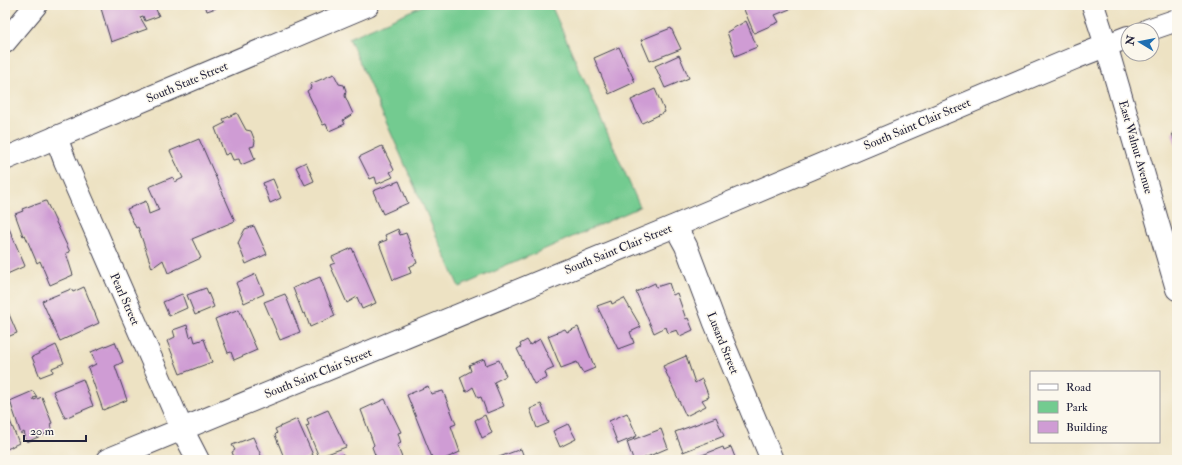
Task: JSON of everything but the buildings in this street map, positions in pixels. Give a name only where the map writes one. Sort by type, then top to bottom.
[{"type":"street","points":[[5,42],[36,5]]},
{"type":"street","name":"South State Street","points":[[5,158],[368,5]]},
{"type":"street","name":"East Walnut Avenue","points":[[1093,5],[1177,289]]},
{"type":"street","points":[[1160,26],[1177,20]]},
{"type":"street","name":"South Saint Clair Street","points":[[107,460],[675,226],[1120,40]]},
{"type":"street","name":"Pearl Street","points":[[56,137],[64,161],[182,429],[198,460]]},
{"type":"street","name":"Lusard Street","points":[[675,226],[686,246],[714,323],[772,460]]},
{"type":"green space","points":[[424,5],[551,5],[640,207],[459,287],[349,38]]}]
